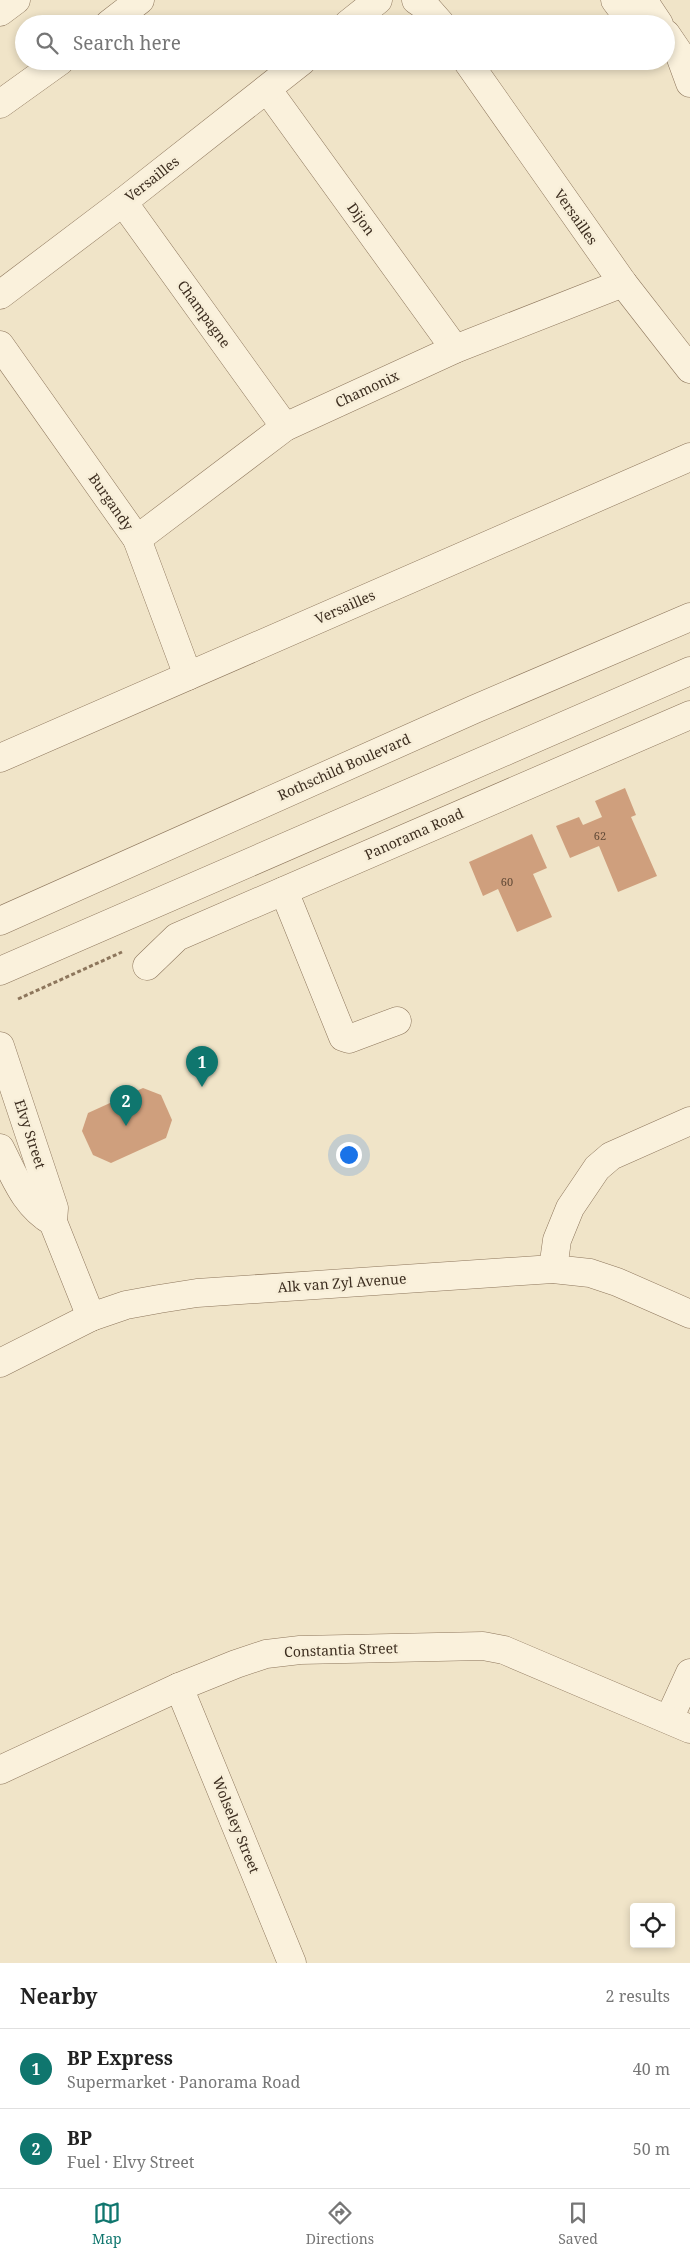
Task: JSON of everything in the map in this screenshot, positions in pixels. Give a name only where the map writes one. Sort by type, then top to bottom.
[{"type":"street","points":[[0,12],[16,0]]},
{"type":"street","points":[[121,15],[140,0]]},
{"type":"street","points":[[359,15],[378,0]]},
{"type":"street","points":[[416,0],[433,15]]},
{"type":"street","points":[[615,0],[626,15]]},
{"type":"street","points":[[643,0],[654,15]]},
{"type":"street","points":[[675,47],[679,53],[689,82]]},
{"type":"street","points":[[0,104],[47,70]]},
{"type":"street","name":"Versailles","points":[[0,295],[123,202],[291,70]]},
{"type":"street","name":"Versailles","points":[[473,70],[623,283],[690,369]]},
{"type":"street","points":[[674,70],[689,82]]},
{"type":"street","name":"Dijon","points":[[268,89],[455,349]]},
{"type":"street","name":"Champagne","points":[[123,202],[285,426]]},
{"type":"street","name":"Chamonix","points":[[137,539],[285,426],[455,349],[623,283]]},
{"type":"street","name":"Burgandy","points":[[0,346],[137,539],[188,676]]},
{"type":"street","name":"Versailles","points":[[0,758],[690,457]]},
{"type":"street","name":"Rothschild Boulevard","points":[[0,921],[475,709],[690,616]]},
{"type":"street","points":[[0,971],[690,671]]},
{"type":"street","name":"Panorama Road","points":[[147,966],[178,937],[690,714]]},
{"type":"street","points":[[284,890],[343,1038],[349,1039],[397,1020]]},
{"type":"street","name":"Elvy Street","points":[[0,1046],[54,1208],[53,1222],[91,1317]]},
{"type":"street","points":[[553,1269],[557,1240],[570,1208],[597,1168],[611,1156],[690,1121]]},
{"type":"street","name":"Elvy Street","points":[[0,1148],[28,1202],[41,1215],[53,1222]]},
{"type":"street","name":"Alk van Zyl Avenue","points":[[0,1363],[91,1317],[126,1306],[197,1293],[553,1269],[590,1274],[618,1282],[690,1314]]},
{"type":"street","name":"Constantia Street","points":[[0,1770],[236,1664],[266,1654],[300,1650],[483,1646],[504,1650],[680,1724]]},
{"type":"street","points":[[680,1724],[690,1673]]},
{"type":"street","name":"Wolseley Street","points":[[179,1688],[292,1963]]},
{"type":"path","points":[[18,999],[123,951],[147,966]]},
{"type":"building","points":[[625,788],[636,815],[631,817],[657,876],[618,892],[599,846],[570,858],[556,826],[579,817],[583,825],[602,817],[595,801]]},
{"type":"building","points":[[532,834],[547,868],[533,874],[552,917],[517,932],[498,889],[483,896],[469,862]]},
{"type":"building","points":[[143,1088],[161,1095],[172,1120],[166,1138],[111,1163],[93,1155],[82,1131],[88,1113]]},
{"type":"place","name":"BP Express","points":[[202,1087]]},
{"type":"place","name":"BP","points":[[126,1126]]}]
